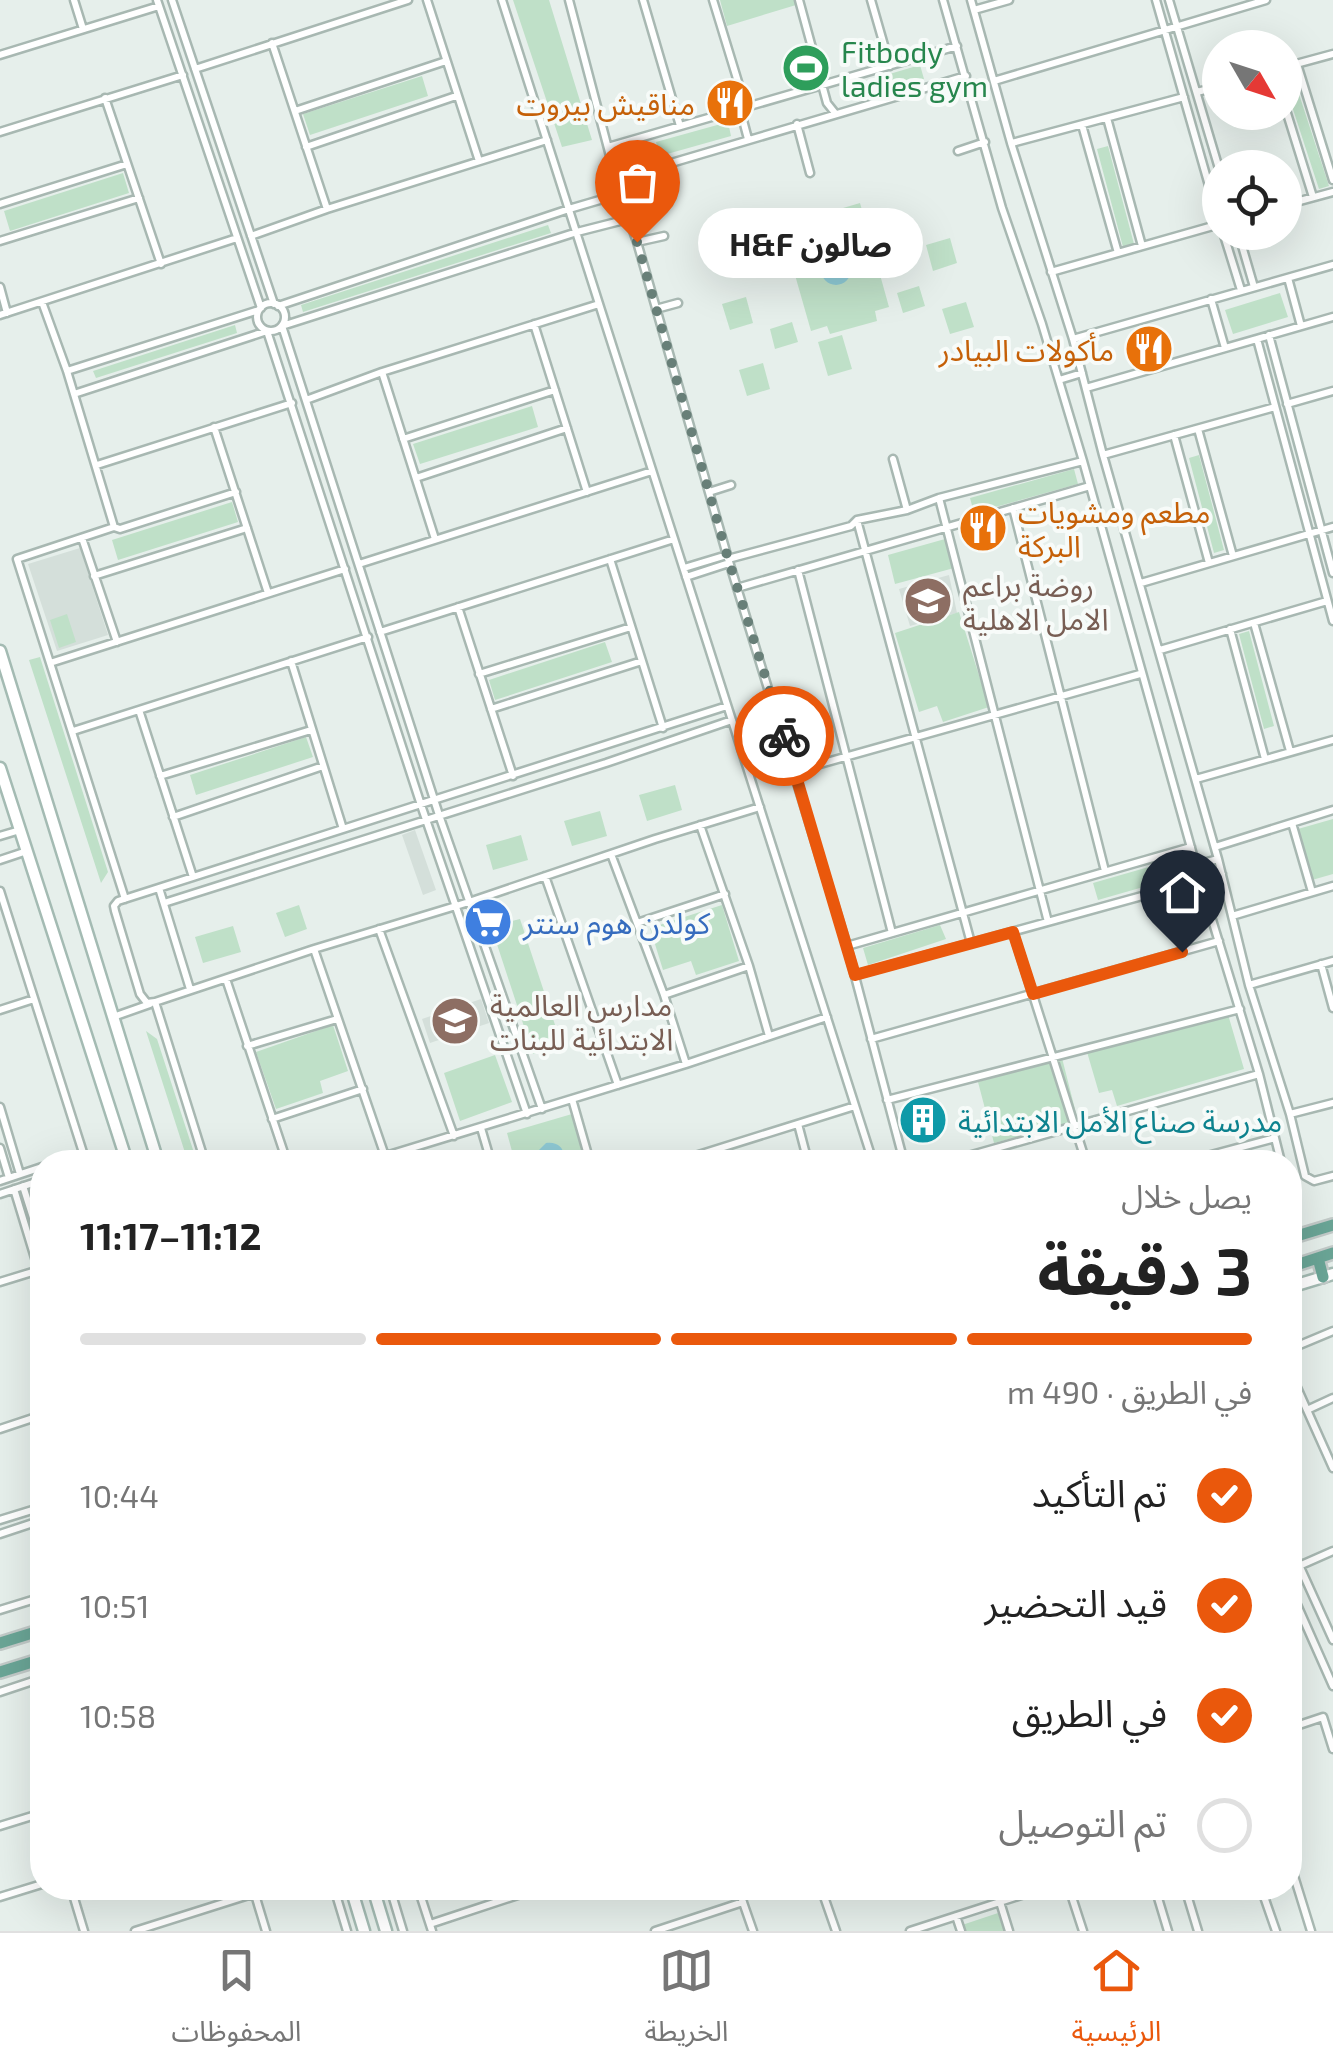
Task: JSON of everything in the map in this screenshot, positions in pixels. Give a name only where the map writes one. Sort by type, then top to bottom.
[{"type":"main road","points":[[0,651],[2,668],[154,1150]]},
{"type":"main road","points":[[0,768],[123,1150]]},
{"type":"main road","points":[[1302,1234],[1333,1224]]},
{"type":"main road","points":[[1302,1263],[1333,1253]]},
{"type":"main road","points":[[1302,1283],[1328,1275],[1318,1258]]},
{"type":"main road","points":[[0,1644],[30,1634]]},
{"type":"main road","points":[[0,1672],[30,1663]]},
{"type":"main road","points":[[355,1900],[364,1931]]},
{"type":"main road","points":[[377,1900],[386,1931]]},
{"type":"street","points":[[74,0],[83,28]]},
{"type":"street","points":[[174,0],[251,236],[276,305],[284,316],[282,326],[434,800],[542,1109]]},
{"type":"street","points":[[195,69],[408,0]]},
{"type":"street","points":[[427,0],[479,161]]},
{"type":"street","points":[[502,0],[869,1150]]},
{"type":"street","points":[[568,0],[620,194],[847,946],[901,1150]]},
{"type":"street","points":[[643,0],[680,126]]},
{"type":"street","points":[[714,0],[748,139]]},
{"type":"street","points":[[799,0],[827,104],[835,113]]},
{"type":"street","points":[[871,0],[890,66]]},
{"type":"street","points":[[944,0],[1002,208],[1083,461],[1140,674],[1240,1008],[1278,1150]]},
{"type":"street","points":[[971,0],[1073,339],[1222,874],[1249,985],[1300,1150]]},
{"type":"street","points":[[974,10],[1009,0]]},
{"type":"street","points":[[1156,0],[1202,160]]},
{"type":"street","points":[[1169,0],[1214,150]]},
{"type":"street","points":[[994,81],[1266,0]]},
{"type":"street","points":[[0,55],[158,3],[238,238],[260,309],[258,322],[267,331],[292,403],[421,805],[528,1114]]},
{"type":"street","points":[[272,43],[327,210]]},
{"type":"street","points":[[608,147],[957,46]]},
{"type":"street","points":[[1302,63],[1333,54]]},
{"type":"street","points":[[294,111],[446,62]]},
{"type":"street","points":[[0,132],[183,74]]},
{"type":"street","points":[[617,179],[966,76]]},
{"type":"street","points":[[1302,77],[1333,180]]},
{"type":"street","points":[[1198,92],[1202,91]]},
{"type":"street","points":[[306,147],[456,96]]},
{"type":"street","points":[[1011,143],[1184,97]]},
{"type":"street","points":[[105,98],[161,264]]},
{"type":"street","points":[[1107,118],[1142,246]]},
{"type":"street","points":[[797,124],[810,173]]},
{"type":"street","points":[[1082,126],[1118,253]]},
{"type":"street","points":[[1292,130],[1313,197]]},
{"type":"street","points":[[251,236],[547,140]]},
{"type":"street","points":[[958,151],[985,142]]},
{"type":"street","points":[[0,204],[127,164]]},
{"type":"street","points":[[1302,200],[1333,192]]},
{"type":"street","points":[[67,371],[620,194]]},
{"type":"street","points":[[0,241],[139,198]]},
{"type":"street","points":[[74,394],[628,218]]},
{"type":"street","points":[[1052,272],[1202,229]]},
{"type":"street","points":[[637,242],[664,236]]},
{"type":"street","points":[[0,288],[4,314],[238,238]]},
{"type":"street","points":[[1229,250],[1241,290]]},
{"type":"street","points":[[1243,250],[1254,287]]},
{"type":"street","points":[[1073,339],[1333,265]]},
{"type":"street","points":[[1288,278],[1300,326]]},
{"type":"street","points":[[1211,299],[1224,348]]},
{"type":"street","points":[[42,302],[114,526],[120,529],[236,492]]},
{"type":"street","points":[[306,400],[382,372],[600,304]]},
{"type":"street","points":[[656,310],[678,304]]},
{"type":"street","points":[[1086,388],[1333,316]]},
{"type":"street","points":[[534,324],[587,492]]},
{"type":"street","points":[[1269,335],[1333,573]]},
{"type":"street","points":[[1256,339],[1333,621]]},
{"type":"street","points":[[1053,360],[1076,352]]},
{"type":"street","points":[[382,372],[435,539]]},
{"type":"street","points":[[1059,380],[1082,373]]},
{"type":"street","points":[[402,439],[555,390]]},
{"type":"street","points":[[1287,404],[1333,391]]},
{"type":"street","points":[[96,465],[292,403]]},
{"type":"street","points":[[1103,454],[1275,406]]},
{"type":"street","points":[[214,427],[268,593]]},
{"type":"street","points":[[416,478],[567,428]]},
{"type":"street","points":[[1198,429],[1232,556]]},
{"type":"street","points":[[1174,436],[1209,563]]},
{"type":"street","points":[[893,459],[908,510]]},
{"type":"street","points":[[685,572],[851,526],[856,520],[908,510],[939,498],[1083,461]]},
{"type":"street","points":[[359,564],[652,471]]},
{"type":"street","points":[[709,492],[731,486]]},
{"type":"street","points":[[738,588],[1090,486]]},
{"type":"street","points":[[939,498],[1048,922]]},
{"type":"street","points":[[1013,508],[1105,871]]},
{"type":"street","points":[[856,520],[971,943]]},
{"type":"street","points":[[114,526],[17,559],[125,900]]},
{"type":"street","points":[[1142,584],[1333,527]]},
{"type":"street","points":[[94,576],[246,528]]},
{"type":"street","points":[[82,538],[117,642]]},
{"type":"street","points":[[380,632],[674,540]]},
{"type":"street","points":[[610,558],[663,728]]},
{"type":"street","points":[[50,663],[345,569]]},
{"type":"street","points":[[798,570],[892,933]]},
{"type":"street","points":[[1160,650],[1328,600]]},
{"type":"street","points":[[458,607],[513,776]]},
{"type":"street","points":[[1254,623],[1290,752]]},
{"type":"street","points":[[479,674],[632,626]]},
{"type":"street","points":[[1230,629],[1266,759]]},
{"type":"street","points":[[73,731],[368,637]]},
{"type":"street","points":[[290,661],[343,829]]},
{"type":"street","points":[[491,710],[642,661]]},
{"type":"street","points":[[795,772],[1140,674]]},
{"type":"street","points":[[153,1003],[144,1001],[140,994],[114,908],[116,903],[728,706]]},
{"type":"street","points":[[138,710],[193,877]]},
{"type":"street","points":[[164,903],[732,720]]},
{"type":"street","points":[[160,776],[312,730]]},
{"type":"street","points":[[1196,779],[1333,740]]},
{"type":"street","points":[[173,816],[322,766]]},
{"type":"street","points":[[113,1017],[760,807]]},
{"type":"street","points":[[1214,847],[1333,810]]},
{"type":"street","points":[[1292,823],[1312,892]]},
{"type":"street","points":[[700,825],[726,894],[769,1036]]},
{"type":"street","points":[[0,836],[20,830]]},
{"type":"street","points":[[847,946],[1191,847]]},
{"type":"street","points":[[0,860],[27,852]]},
{"type":"street","points":[[611,854],[686,1064]]},
{"type":"street","points":[[1196,865],[1218,860]]},
{"type":"street","points":[[855,975],[1222,874]]},
{"type":"street","points":[[545,876],[618,1085]]},
{"type":"street","points":[[1232,916],[1333,886]]},
{"type":"street","points":[[159,888],[190,989]]},
{"type":"street","points":[[0,891],[82,1150]]},
{"type":"street","points":[[637,924],[726,894]]},
{"type":"street","points":[[379,930],[454,1136]]},
{"type":"street","points":[[1013,932],[1082,1150]]},
{"type":"street","points":[[872,1039],[1219,941]]},
{"type":"street","points":[[314,949],[383,1150]]},
{"type":"street","points":[[1249,985],[1333,961]]},
{"type":"street","points":[[1321,964],[1333,1008]]},
{"type":"street","points":[[664,995],[749,966]]},
{"type":"street","points":[[226,978],[283,1150]]},
{"type":"street","points":[[0,1010],[34,999]]},
{"type":"street","points":[[153,1003],[201,1150]]},
{"type":"street","points":[[886,1100],[1240,1008]]},
{"type":"street","points":[[406,1150],[827,1018]]},
{"type":"street","points":[[247,1046],[337,1019]]},
{"type":"street","points":[[989,1150],[1259,1074]]},
{"type":"street","points":[[272,1120],[362,1089]]},
{"type":"street","points":[[572,1099],[587,1150]]},
{"type":"street","points":[[1290,1114],[1333,1103]]},
{"type":"street","points":[[715,1150],[855,1106]]},
{"type":"street","points":[[0,1107],[11,1177]]},
{"type":"street","points":[[798,1124],[805,1150]]},
{"type":"street","points":[[481,1128],[487,1150]]},
{"type":"street","points":[[1230,1150],[1275,1138]]},
{"type":"street","points":[[0,1148],[30,1216]]},
{"type":"street","points":[[1302,1159],[1307,1178],[1314,1181],[1333,1176]]},
{"type":"street","points":[[0,1194],[30,1184]]},
{"type":"street","points":[[19,1188],[30,1233]]},
{"type":"street","points":[[0,1282],[30,1273]]},
{"type":"street","points":[[1302,1344],[1333,1331]]},
{"type":"street","points":[[1307,1410],[1333,1398]]},
{"type":"street","points":[[1302,1399],[1333,1467]]},
{"type":"street","points":[[0,1428],[30,1419]]},
{"type":"street","points":[[0,1520],[30,1511]]},
{"type":"street","points":[[0,1534],[30,1524]]},
{"type":"street","points":[[1302,1565],[1333,1551]]},
{"type":"street","points":[[1302,1570],[1333,1640]]},
{"type":"street","points":[[0,1610],[30,1600]]},
{"type":"street","points":[[1302,1613],[1333,1686]]},
{"type":"street","points":[[0,1692],[30,1682]]},
{"type":"street","points":[[1302,1724],[1323,1717],[1333,1748]]},
{"type":"street","points":[[0,1826],[30,1817]]},
{"type":"street","points":[[1,1895],[30,1887]]},
{"type":"street","points":[[75,1900],[84,1931]]},
{"type":"street","points":[[135,1931],[225,1900]]},
{"type":"street","points":[[257,1900],[266,1931]]},
{"type":"street","points":[[338,1900],[347,1931]]},
{"type":"street","points":[[394,1900],[403,1931]]},
{"type":"street","points":[[422,1900],[431,1927],[501,1900]]},
{"type":"street","points":[[825,1900],[836,1931]]},
{"type":"street","points":[[910,1931],[1006,1900]]},
{"type":"street","points":[[1073,1900],[1083,1931]]},
{"type":"street","points":[[1159,1900],[1168,1931]]},
{"type":"street","points":[[1188,1900],[1198,1931]]},
{"type":"street","points":[[1265,1900],[1276,1931]]},
{"type":"street","points":[[1300,1900],[1309,1930]]},
{"type":"street","points":[[655,1931],[743,1902],[752,1931]]},
{"type":"street","points":[[1000,1902],[1009,1931]]},
{"type":"street","points":[[956,1916],[961,1931]]},
{"type":"shaded area","points":[[80,548],[108,635],[57,651],[28,564]]},
{"type":"shaded area","name":"روضة براعم الامل الاهلية","points":[[949,575],[957,613],[910,626],[899,589]]},
{"type":"shaded area","points":[[415,830],[436,890],[423,895],[402,835]]},
{"type":"shaded area","name":"مدارس العالمية الابتدائية للبنات","points":[[481,999],[489,1023],[430,1043],[422,1019]]},
{"type":"green space","points":[[513,0],[549,0],[592,140],[562,147]]},
{"type":"green space","points":[[720,0],[795,0],[796,5],[727,26]]},
{"type":"green space","points":[[920,65],[924,79],[853,100],[849,86]]},
{"type":"green space","points":[[422,76],[428,96],[310,135],[303,114]]},
{"type":"green space","points":[[1302,103],[1329,186],[1319,189],[1300,130]]},
{"type":"green space","points":[[728,122],[731,136],[660,156],[656,142]]},
{"type":"green space","points":[[1108,146],[1134,244],[1123,247],[1097,149]]},
{"type":"green space","points":[[123,173],[129,193],[10,231],[4,211]]},
{"type":"green space","points":[[860,203],[889,307],[875,311],[877,321],[830,334],[827,326],[811,331],[787,247],[798,244],[792,223]]},
{"type":"green space","points":[[548,225],[551,233],[303,312],[301,305]]},
{"type":"green space","points":[[950,238],[957,263],[933,271],[926,245]]},
{"type":"green space","points":[[919,286],[925,306],[903,313],[897,293]]},
{"type":"green space","points":[[1280,293],[1288,317],[1233,334],[1225,310]]},
{"type":"green space","points":[[746,297],[753,323],[730,330],[722,304]]},
{"type":"green space","points":[[966,302],[974,327],[950,334],[942,309]]},
{"type":"green space","points":[[792,322],[798,342],[775,349],[770,329]]},
{"type":"green space","points":[[235,325],[237,333],[96,378],[93,371]]},
{"type":"green space","points":[[842,335],[852,369],[828,376],[818,342]]},
{"type":"green space","points":[[763,363],[770,389],[747,396],[739,370]]},
{"type":"green space","points":[[532,406],[538,427],[420,464],[413,444]]},
{"type":"green space","points":[[1199,455],[1224,550],[1214,553],[1189,458]]},
{"type":"green space","points":[[1074,469],[1078,484],[974,513],[970,498]]},
{"type":"green space","points":[[232,502],[238,522],[118,560],[112,540]]},
{"type":"green space","points":[[945,539],[954,568],[895,584],[888,555]]},
{"type":"green space","points":[[959,612],[989,707],[943,722],[937,706],[919,712],[895,633]]},
{"type":"green space","points":[[67,614],[76,642],[59,648],[50,620]]},
{"type":"green space","points":[[1249,631],[1274,726],[1264,729],[1239,634]]},
{"type":"green space","points":[[605,642],[612,662],[495,700],[489,680]]},
{"type":"green space","points":[[40,657],[108,872],[101,883],[29,660]]},
{"type":"green space","points":[[306,737],[313,757],[196,795],[190,775]]},
{"type":"green space","points":[[675,785],[682,810],[647,821],[639,795]]},
{"type":"green space","points":[[600,811],[607,836],[572,846],[564,821]]},
{"type":"green space","points":[[1333,819],[1333,874],[1312,880],[1298,829]]},
{"type":"green space","points":[[521,835],[528,860],[493,870],[486,845]]},
{"type":"green space","points":[[1187,856],[1192,873],[1098,900],[1093,883]]},
{"type":"green space","points":[[299,905],[307,929],[285,937],[276,913]]},
{"type":"green space","points":[[722,905],[739,961],[696,975],[691,961],[663,970],[650,928]]},
{"type":"green space","points":[[520,919],[562,1046],[533,1054],[491,926]]},
{"type":"green space","points":[[940,925],[946,939],[868,965],[863,948]]},
{"type":"green space","points":[[233,926],[241,952],[203,963],[195,937]]},
{"type":"green space","points":[[1227,1011],[1244,1069],[1117,1106],[1112,1090],[1099,1093],[1087,1052]]},
{"type":"green space","points":[[333,1025],[348,1071],[320,1081],[323,1093],[276,1109],[256,1052]]},
{"type":"green space","points":[[146,1031],[157,1039],[193,1150],[184,1150]]},
{"type":"green space","points":[[495,1055],[512,1102],[460,1121],[444,1073]]},
{"type":"green space","points":[[1062,1058],[1078,1121],[994,1143],[978,1082]]},
{"type":"green space","points":[[572,1114],[582,1150],[512,1150],[507,1133]]},
{"type":"green space","points":[[998,1913],[1004,1931],[964,1931],[962,1925]]},
{"type":"water","points":[[836,255],[847,259],[851,270],[847,281],[836,285],[825,281],[821,270],[825,259]]},
{"type":"water","points":[[546,1143],[555,1143],[562,1150],[539,1150]]},
{"type":"way so far","points":[[637,242],[727,555],[784,736]]},
{"type":"place","name":"Fitbody ladies gym","points":[[806,68]]},
{"type":"place","name":"مناقيش بيروت","points":[[730,103]]},
{"type":"place","name":"صالون H&F","points":[[637,242]]},
{"type":"place","name":"مأكولات البيادر","points":[[1149,349]]},
{"type":"place","name":"مطعم ومشويات البركة","points":[[983,528]]},
{"type":"place","name":"روضة براعم الامل الاهلية","points":[[928,601]]},
{"type":"place","name":"كولدن هوم سنتر","points":[[488,922]]},
{"type":"place","name":"مدارس العالمية الابتدائية للبنات","points":[[455,1021]]},
{"type":"place","name":"مدرسة صناع الأمل الابتدائية","points":[[923,1120]]},
{"type":"route","points":[[784,736],[855,975],[1013,932],[1033,994],[1182,952]]}]
